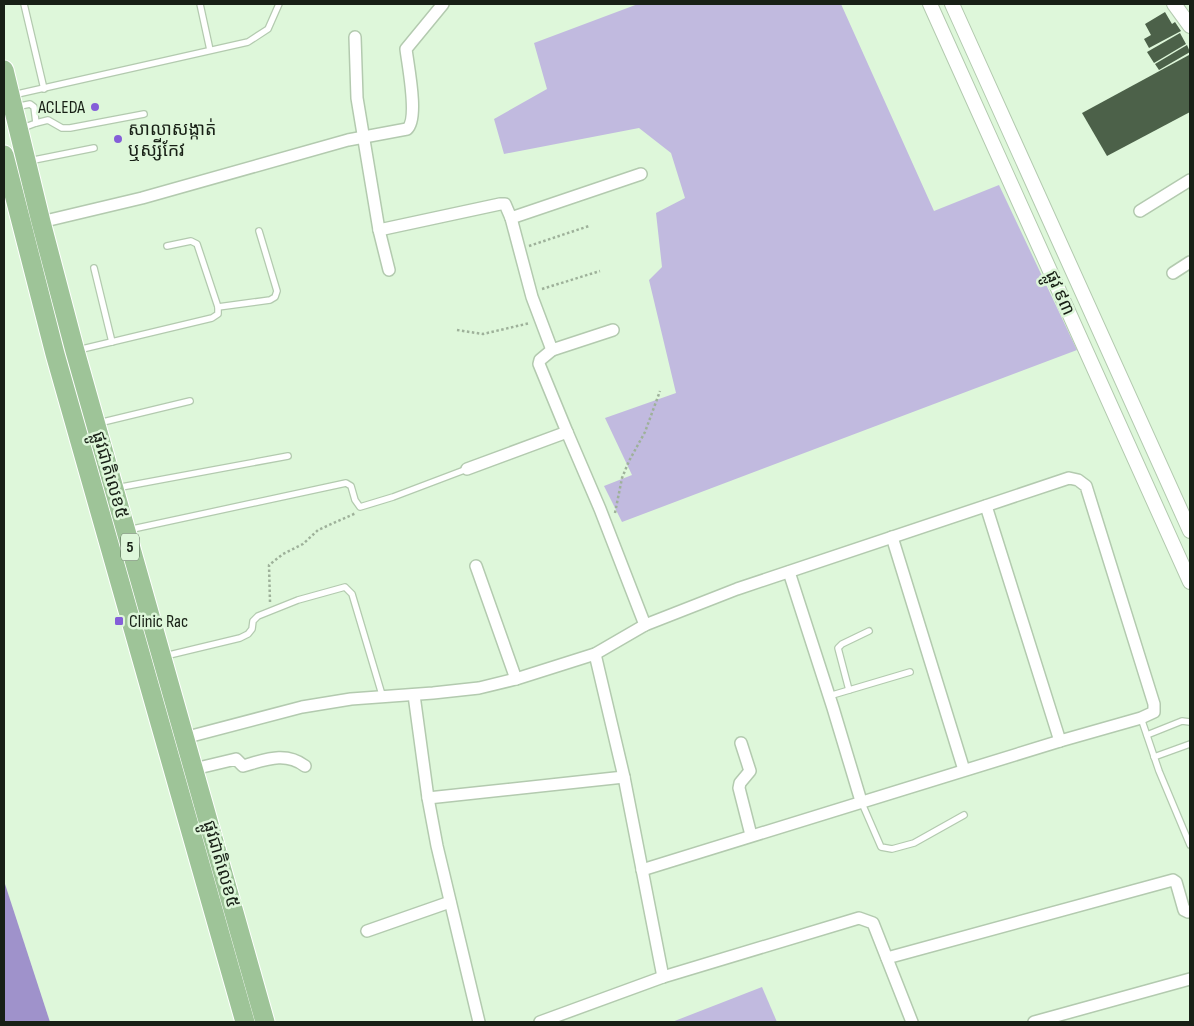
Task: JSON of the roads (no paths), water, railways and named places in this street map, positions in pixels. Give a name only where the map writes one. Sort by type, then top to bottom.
[{"type":"highway","name":"ផ្លូវជាតិលេខ៥","points":[[4,70],[9,101],[18,129],[74,351],[265,1022]]},
{"type":"highway","name":"ផ្លូវជាតិលេខ៥","points":[[5,160],[55,354],[245,1022]]},
{"type":"street","points":[[41,222],[142,198],[363,137],[404,130],[410,127],[412,124],[412,96],[406,49],[443,4]]},
{"type":"street","name":"ផ្លូវ ៩៣","points":[[930,4],[1190,582]]},
{"type":"street","name":"ផ្លូវ ៩៣","points":[[952,4],[1190,531]]},
{"type":"street","points":[[1182,8],[1190,26]]},
{"type":"street","points":[[355,38],[357,98],[379,230],[389,270]]},
{"type":"street","points":[[510,218],[641,174]]},
{"type":"street","points":[[1140,211],[1190,180]]},
{"type":"street","points":[[379,230],[505,204],[531,292],[552,350]]},
{"type":"street","points":[[1173,273],[1190,262]]},
{"type":"street","points":[[613,330],[552,350],[540,360],[539,364],[611,537],[645,625]]},
{"type":"street","points":[[467,469],[567,432]]},
{"type":"street","points":[[166,743],[302,707],[351,699],[383,698],[479,688],[516,679],[595,654],[645,625],[737,589],[1069,478],[1078,480],[1086,486],[1154,704],[1154,712],[1141,718],[1060,740],[642,870]]},
{"type":"street","points":[[986,506],[1060,740]]},
{"type":"street","points":[[892,537],[964,770]]},
{"type":"street","points":[[476,566],[516,679]]},
{"type":"street","points":[[789,572],[861,801]]},
{"type":"street","points":[[595,654],[624,777],[663,977]]},
{"type":"street","points":[[414,695],[428,798],[437,846],[479,1022]]},
{"type":"street","points":[[741,743],[750,771],[740,783],[739,788],[750,835]]},
{"type":"street","points":[[194,769],[229,760],[236,759],[243,766],[278,757],[298,760],[305,766]]},
{"type":"street","points":[[428,798],[624,777]]},
{"type":"street","points":[[887,958],[1173,880],[1176,882],[1184,910],[1190,912]]},
{"type":"street","points":[[367,931],[450,902]]},
{"type":"street","points":[[540,1022],[663,977],[859,918],[873,923],[912,1022]]},
{"type":"street","points":[[1034,1022],[1190,979]]},
{"type":"lane","points":[[24,4],[44,89]]},
{"type":"lane","points":[[200,4],[210,50]]},
{"type":"lane","points":[[9,101],[44,89],[248,42],[268,29],[279,4]]},
{"type":"lane","points":[[9,101],[32,105],[36,122]]},
{"type":"lane","points":[[18,129],[36,122],[48,120],[62,128],[70,128],[144,114]]},
{"type":"lane","points":[[5,160],[26,161],[94,148]]},
{"type":"lane","points":[[218,307],[270,300],[275,297],[277,290],[259,231]]},
{"type":"lane","points":[[55,354],[212,318],[218,314],[218,307],[197,244],[191,241],[167,246]]},
{"type":"lane","points":[[94,268],[112,342]]},
{"type":"lane","points":[[76,428],[190,401]]},
{"type":"lane","points":[[113,488],[288,456]]},
{"type":"lane","points":[[125,530],[346,483],[351,486],[360,507],[394,497],[467,469]]},
{"type":"lane","points":[[161,656],[240,638],[248,634],[252,629],[253,621],[258,616],[324,591],[346,587],[352,594],[383,698]]},
{"type":"lane","points":[[849,690],[838,648],[842,644],[869,631]]},
{"type":"lane","points":[[829,696],[910,672]]},
{"type":"lane","points":[[1141,718],[1159,771],[1190,845]]},
{"type":"lane","points":[[1146,735],[1182,721],[1190,722]]},
{"type":"lane","points":[[1154,757],[1190,744]]},
{"type":"lane","points":[[861,801],[881,847],[892,849],[914,842],[964,815]]},
{"type":"place","name":"ACLEDA","points":[[95,107]]},
{"type":"place","name":"សាលាសង្កាត់ ឬស្សីកែវ","points":[[118,139]]},
{"type":"place","name":"Clinic Rac","points":[[119,621]]}]
